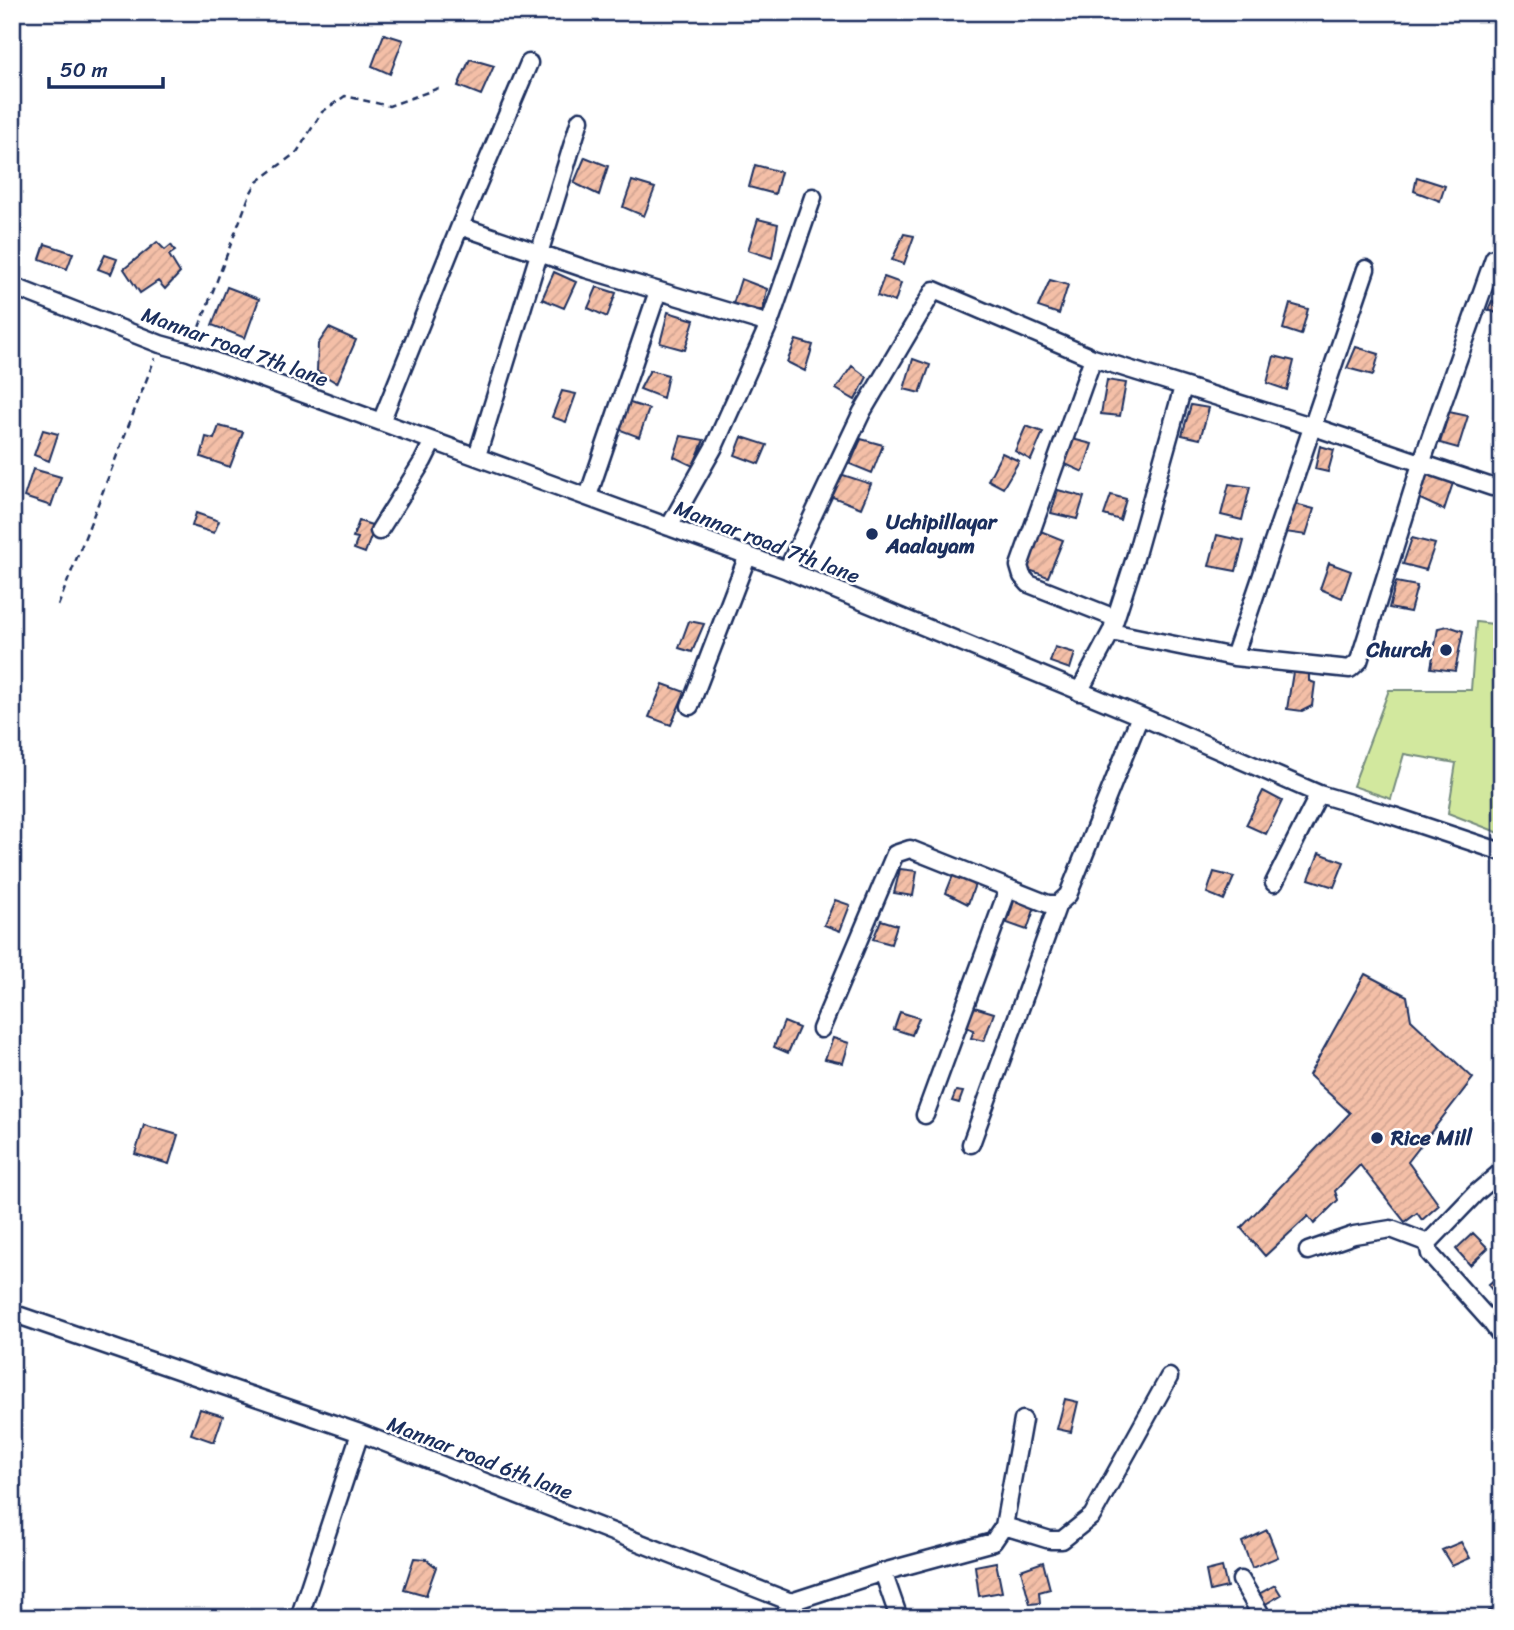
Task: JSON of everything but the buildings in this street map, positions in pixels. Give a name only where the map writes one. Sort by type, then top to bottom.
[{"type":"street","points":[[381,422],[529,63]]},
{"type":"street","points":[[477,457],[580,120]]},
{"type":"street","points":[[669,527],[714,447],[769,324],[813,197]]},
{"type":"street","points":[[460,226],[539,254],[769,324]]},
{"type":"street","points":[[1093,358],[1018,566],[1022,576],[1029,584],[1113,625],[1234,657],[1350,669],[1359,661],[1421,464],[1494,258],[1502,258]]},
{"type":"street","points":[[1234,657],[1366,269]]},
{"type":"street","name":"Mannar road 7th lane","points":[[12,286],[160,344],[189,352],[787,570],[1140,716],[1319,794],[1502,852]]},
{"type":"street","points":[[787,570],[862,412],[934,290],[1093,358],[1311,426],[1492,487]]},
{"type":"street","points":[[588,496],[658,291]]},
{"type":"street","points":[[1079,692],[1113,625],[1135,558],[1183,387]]},
{"type":"street","points":[[379,531],[424,461],[433,441]]},
{"type":"street","points":[[690,706],[748,555]]},
{"type":"street","points":[[971,1144],[1058,904],[1068,895],[1140,716]]},
{"type":"street","points":[[1274,883],[1319,794]]},
{"type":"street","points":[[821,1029],[895,854],[910,849],[1048,904],[1058,904]]},
{"type":"street","points":[[925,1115],[1008,889]]},
{"type":"street","points":[[1428,1243],[1476,1193],[1502,1171]]},
{"type":"street","points":[[1308,1251],[1354,1235],[1391,1229],[1428,1243]]},
{"type":"street","points":[[1428,1243],[1430,1254],[1502,1337]]},
{"type":"street","name":"Mannar road 6th lane","points":[[12,1313],[360,1433],[791,1602]]},
{"type":"street","points":[[1004,1526],[1050,1541],[1062,1540],[1092,1516],[1169,1377]]},
{"type":"street","points":[[782,1618],[791,1602],[883,1572],[993,1542],[1004,1526],[1023,1420]]},
{"type":"street","points":[[299,1618],[360,1433]]},
{"type":"street","points":[[883,1572],[899,1618]]},
{"type":"street","points":[[1241,1580],[1263,1618]]},
{"type":"path","points":[[189,352],[250,194],[257,182],[297,152],[322,112],[345,96],[389,106],[439,88]]},
{"type":"path","points":[[58,606],[160,344]]},
{"type":"green space","points":[[1476,622],[1502,625],[1502,834],[1448,813],[1456,763],[1404,754],[1391,799],[1353,786],[1389,690],[1471,690]]},
{"type":"place","name":"Uchipillayar Aaalayam","points":[[872,534]]},
{"type":"place","name":"Church","points":[[1446,650]]},
{"type":"place","name":"Rice Mill","points":[[1377,1138]]}]
